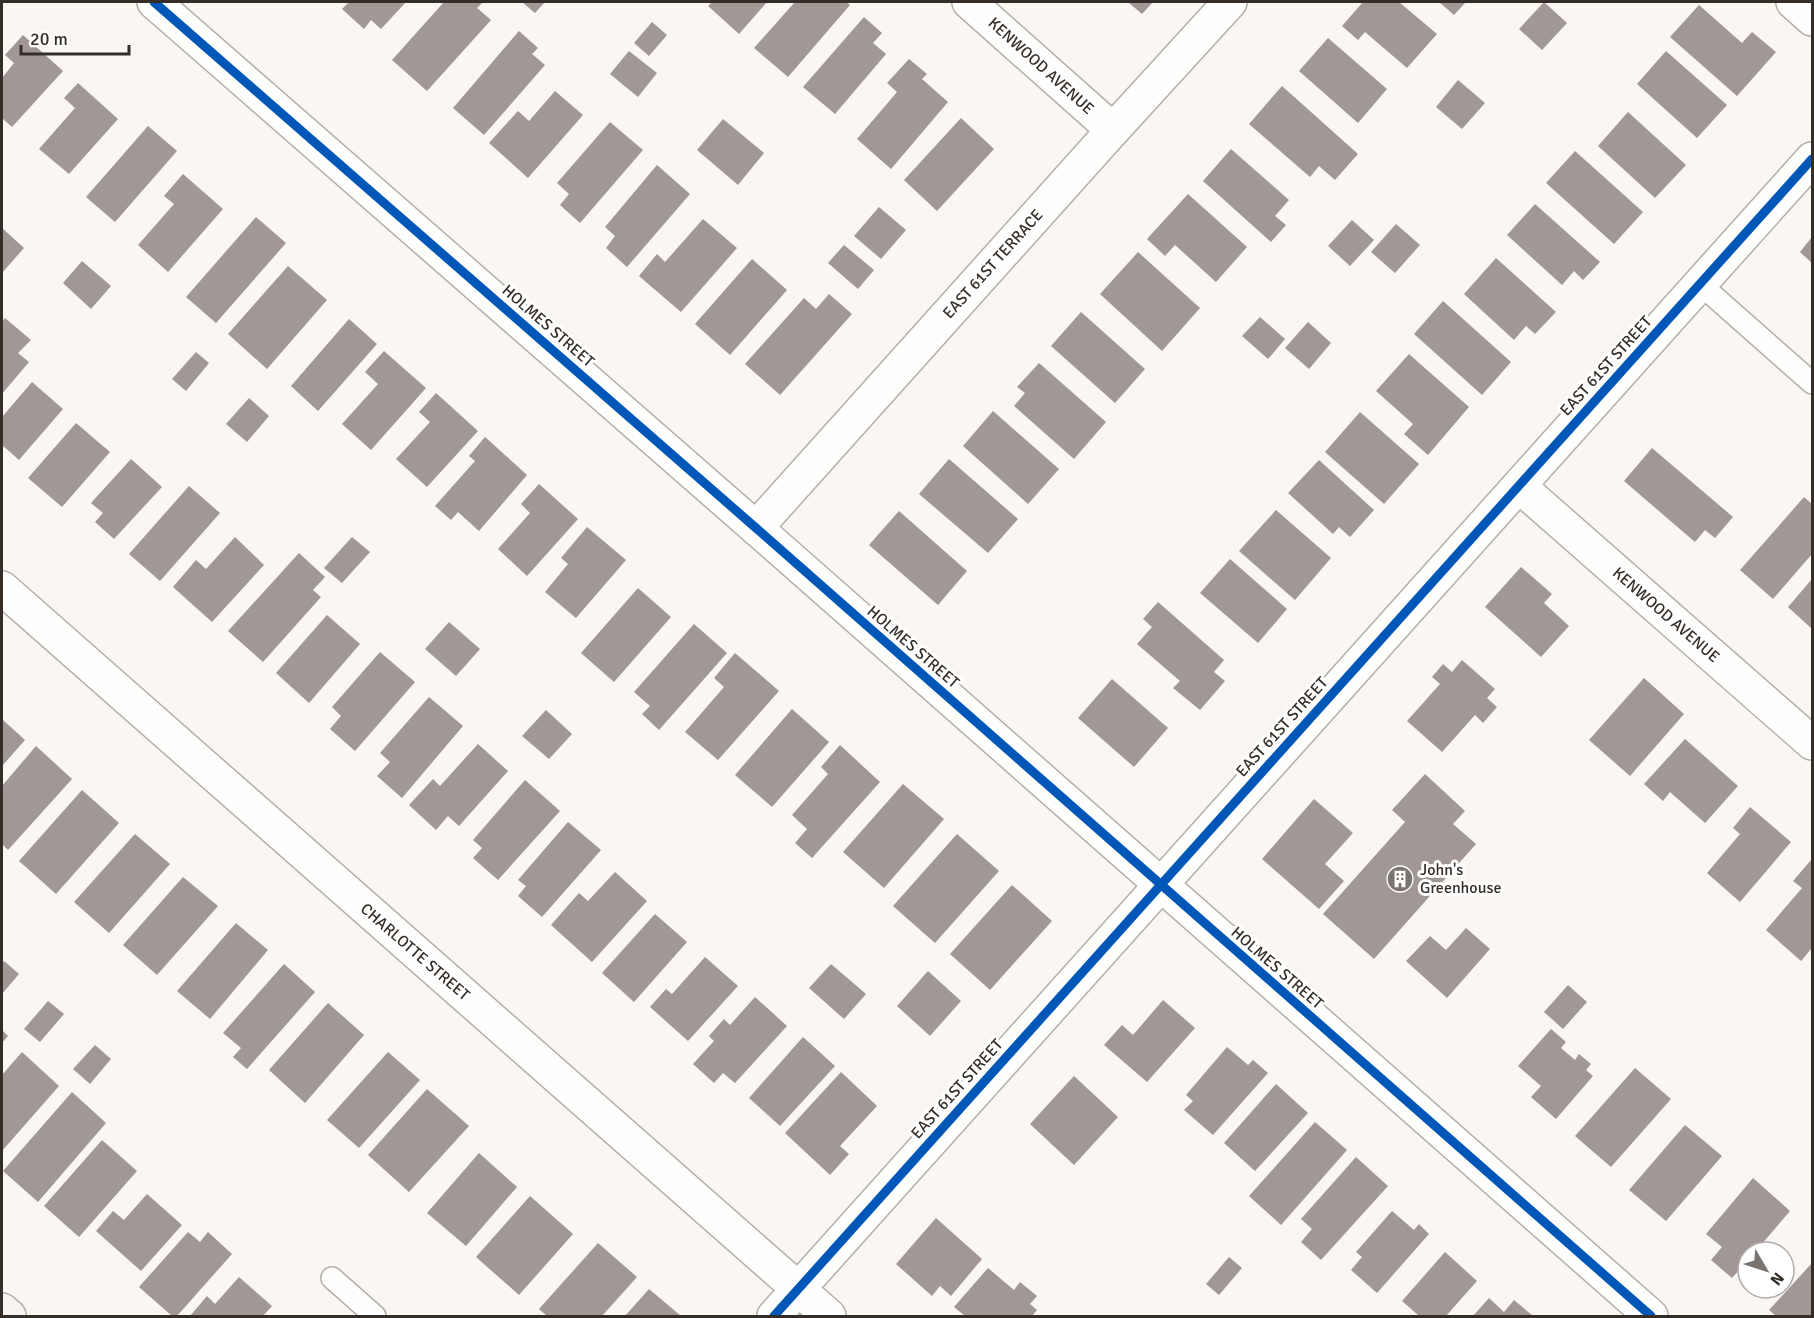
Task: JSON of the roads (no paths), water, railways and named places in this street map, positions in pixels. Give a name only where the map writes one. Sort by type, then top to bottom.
[{"type":"main road","points":[[2,1310],[9,1317]]},
{"type":"street","name":"HOLMES STREET","points":[[154,2],[756,528],[1651,1317]]},
{"type":"street","name":"KENWOOD AVENUE","points":[[969,2],[1113,130]]},
{"type":"street","name":"EAST 61ST TERRACE","points":[[756,528],[1230,2]]},
{"type":"street","points":[[1793,2],[1812,19]]},
{"type":"street","name":"EAST 61ST STREET","points":[[774,1317],[1812,159]]},
{"type":"street","name":"KENWOOD AVENUE","points":[[1519,486],[1812,743]]},
{"type":"street","name":"CHARLOTTE STREET","points":[[2,588],[829,1317]]},
{"type":"lane","points":[[1700,284],[1812,382]]},
{"type":"lane","points":[[332,1278],[375,1317]]},
{"type":"place","name":"John's Greenhouse","points":[[1400,879]]}]
